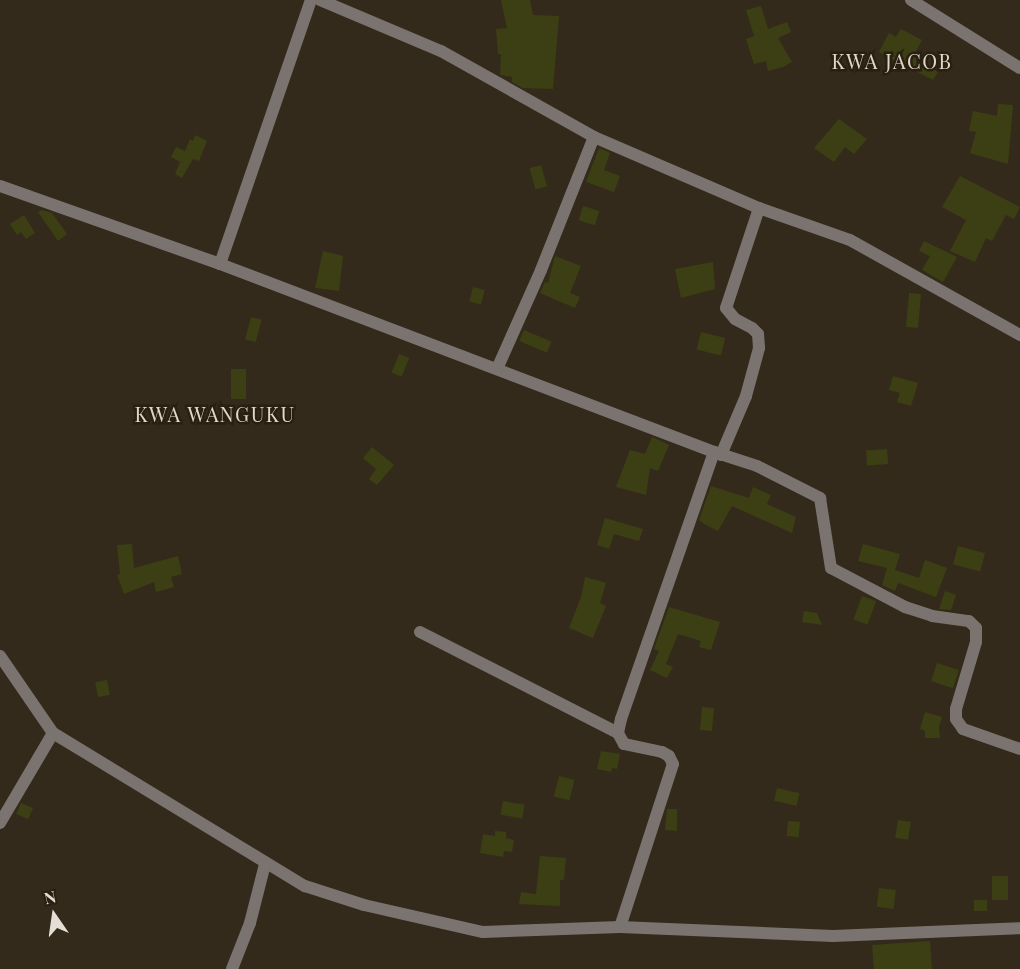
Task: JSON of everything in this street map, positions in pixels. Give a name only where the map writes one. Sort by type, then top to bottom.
[{"type":"street","points":[[220,264],[311,0]]},
{"type":"street","points":[[320,0],[441,51],[594,137],[759,208],[849,240],[1020,335]]},
{"type":"street","points":[[911,0],[1020,68]]},
{"type":"street","points":[[497,369],[541,270],[594,137]]},
{"type":"street","points":[[0,186],[220,264],[717,453],[757,466],[820,498],[831,568],[905,607],[932,616],[969,621],[976,628],[976,642],[956,709],[956,719],[963,729],[1020,749]]},
{"type":"street","points":[[618,734],[621,719],[717,453],[746,396],[759,348],[758,334],[735,319],[726,308],[759,208]]},
{"type":"street","points":[[420,632],[618,734],[624,744],[662,752],[669,756],[673,764],[620,927]]},
{"type":"street","points":[[0,656],[53,733],[265,864],[305,886],[364,905],[483,932],[620,927],[833,936],[1020,928]]},
{"type":"street","points":[[0,823],[53,733]]},
{"type":"street","points":[[232,969],[250,924],[265,864]]},
{"type":"building","points":[[501,0],[530,0],[533,15],[559,16],[553,89],[523,88],[512,82],[512,77],[500,75],[501,54],[498,54],[496,29],[507,28]]},
{"type":"building","points":[[761,6],[768,29],[787,22],[791,32],[778,38],[792,62],[768,71],[766,61],[754,64],[746,39],[754,36],[746,10]]},
{"type":"building","points":[[901,29],[922,40],[913,57],[938,72],[933,80],[879,52],[889,33],[896,37]]},
{"type":"building","points":[[998,104],[1013,105],[1008,164],[970,153],[976,132],[969,131],[973,111],[997,116]]},
{"type":"building","points":[[839,119],[867,139],[854,154],[845,147],[834,162],[814,148]]},
{"type":"building","points":[[195,135],[207,141],[199,161],[193,159],[182,178],[175,174],[180,162],[171,157],[176,147],[185,151],[190,139],[193,141]]},
{"type":"building","points":[[599,148],[610,153],[604,170],[620,176],[614,192],[586,182]]},
{"type":"building","points":[[541,165],[547,186],[536,189],[529,168]]},
{"type":"building","points":[[960,176],[1020,207],[1014,219],[1006,215],[992,241],[986,238],[975,262],[950,251],[966,220],[942,207]]},
{"type":"building","points":[[583,206],[599,211],[595,225],[579,220]]},
{"type":"building","points":[[42,210],[52,213],[67,234],[58,241],[38,212]]},
{"type":"building","points":[[24,215],[35,233],[26,239],[21,232],[17,235],[10,224]]},
{"type":"building","points":[[924,241],[957,257],[943,282],[922,270],[930,256],[919,251]]},
{"type":"building","points":[[323,251],[343,256],[339,291],[315,288]]},
{"type":"building","points":[[555,256],[581,266],[570,293],[580,297],[575,308],[540,293],[545,282],[548,283]]},
{"type":"building","points":[[713,262],[715,289],[681,298],[675,269]]},
{"type":"building","points":[[473,287],[485,290],[481,304],[469,302]]},
{"type":"building","points":[[909,293],[921,294],[918,328],[906,327]]},
{"type":"building","points":[[251,317],[262,320],[256,342],[245,339]]},
{"type":"building","points":[[524,330],[552,342],[547,353],[519,341]]},
{"type":"building","points":[[701,332],[725,338],[721,356],[697,349]]},
{"type":"building","points":[[399,354],[409,358],[402,377],[392,373]]},
{"type":"building","points":[[231,369],[246,369],[246,399],[231,399]]},
{"type":"building","points":[[893,376],[918,383],[911,406],[897,402],[900,393],[889,390]]},
{"type":"building","points":[[652,437],[669,445],[658,471],[650,468],[646,495],[616,487],[630,450],[645,454]]},
{"type":"building","points":[[372,447],[394,465],[377,485],[369,479],[376,469],[363,458]]},
{"type":"building","points":[[887,449],[888,464],[867,465],[866,450]]},
{"type":"building","points":[[711,486],[749,498],[753,487],[771,495],[767,504],[796,517],[792,533],[732,506],[718,531],[706,525],[699,520]]},
{"type":"building","points":[[605,518],[643,529],[639,541],[614,534],[609,549],[597,545]]},
{"type":"building","points":[[132,544],[134,568],[178,556],[182,574],[171,577],[174,587],[156,592],[154,582],[124,594],[117,575],[120,574],[117,545]]},
{"type":"building","points":[[863,544],[900,554],[895,570],[919,578],[925,560],[947,568],[936,597],[898,583],[895,591],[882,585],[887,568],[858,561]]},
{"type":"building","points":[[958,546],[985,553],[980,572],[953,564]]},
{"type":"building","points":[[585,577],[606,583],[600,603],[606,606],[593,638],[569,628],[581,597]]},
{"type":"building","points":[[945,591],[956,595],[951,610],[939,609]]},
{"type":"building","points":[[862,596],[876,601],[868,625],[853,619]]},
{"type":"building","points":[[669,607],[720,622],[711,650],[699,647],[701,641],[678,634],[666,664],[673,667],[667,678],[650,670],[659,651],[654,649]]},
{"type":"building","points":[[804,611],[817,613],[822,625],[802,622]]},
{"type":"building","points":[[937,663],[959,670],[953,688],[931,681]]},
{"type":"building","points":[[107,680],[110,695],[98,697],[95,682]]},
{"type":"building","points":[[702,707],[714,708],[712,731],[700,730]]},
{"type":"building","points":[[925,712],[942,717],[939,727],[940,738],[925,738],[925,731],[920,729]]},
{"type":"building","points":[[601,751],[620,754],[617,769],[612,768],[611,772],[597,769]]},
{"type":"building","points":[[559,776],[575,780],[569,800],[554,796]]},
{"type":"building","points":[[777,788],[799,793],[796,806],[774,801]]},
{"type":"building","points":[[503,801],[525,805],[522,819],[501,815]]},
{"type":"building","points":[[21,803],[33,808],[28,819],[16,814]]},
{"type":"building","points":[[667,809],[677,809],[677,831],[665,830]]},
{"type":"building","points":[[898,820],[911,822],[908,840],[895,838]]},
{"type":"building","points":[[788,821],[800,822],[799,837],[787,836]]},
{"type":"building","points":[[495,831],[506,832],[506,838],[514,840],[512,852],[504,851],[503,857],[480,853],[483,834],[495,836]]},
{"type":"building","points":[[540,856],[566,858],[564,880],[560,880],[560,906],[519,904],[521,892],[536,894]]},
{"type":"building","points":[[992,876],[1008,876],[1008,900],[992,900]]},
{"type":"building","points":[[879,888],[896,890],[894,909],[877,907]]},
{"type":"building","points":[[974,900],[987,900],[987,911],[974,911]]},
{"type":"building","points":[[930,941],[932,969],[874,969],[872,945]]},
{"type":"district","name":"KWA JACOB","points":[[892,60]]},
{"type":"district","name":"KWA WANGUKU","points":[[215,413]]}]
